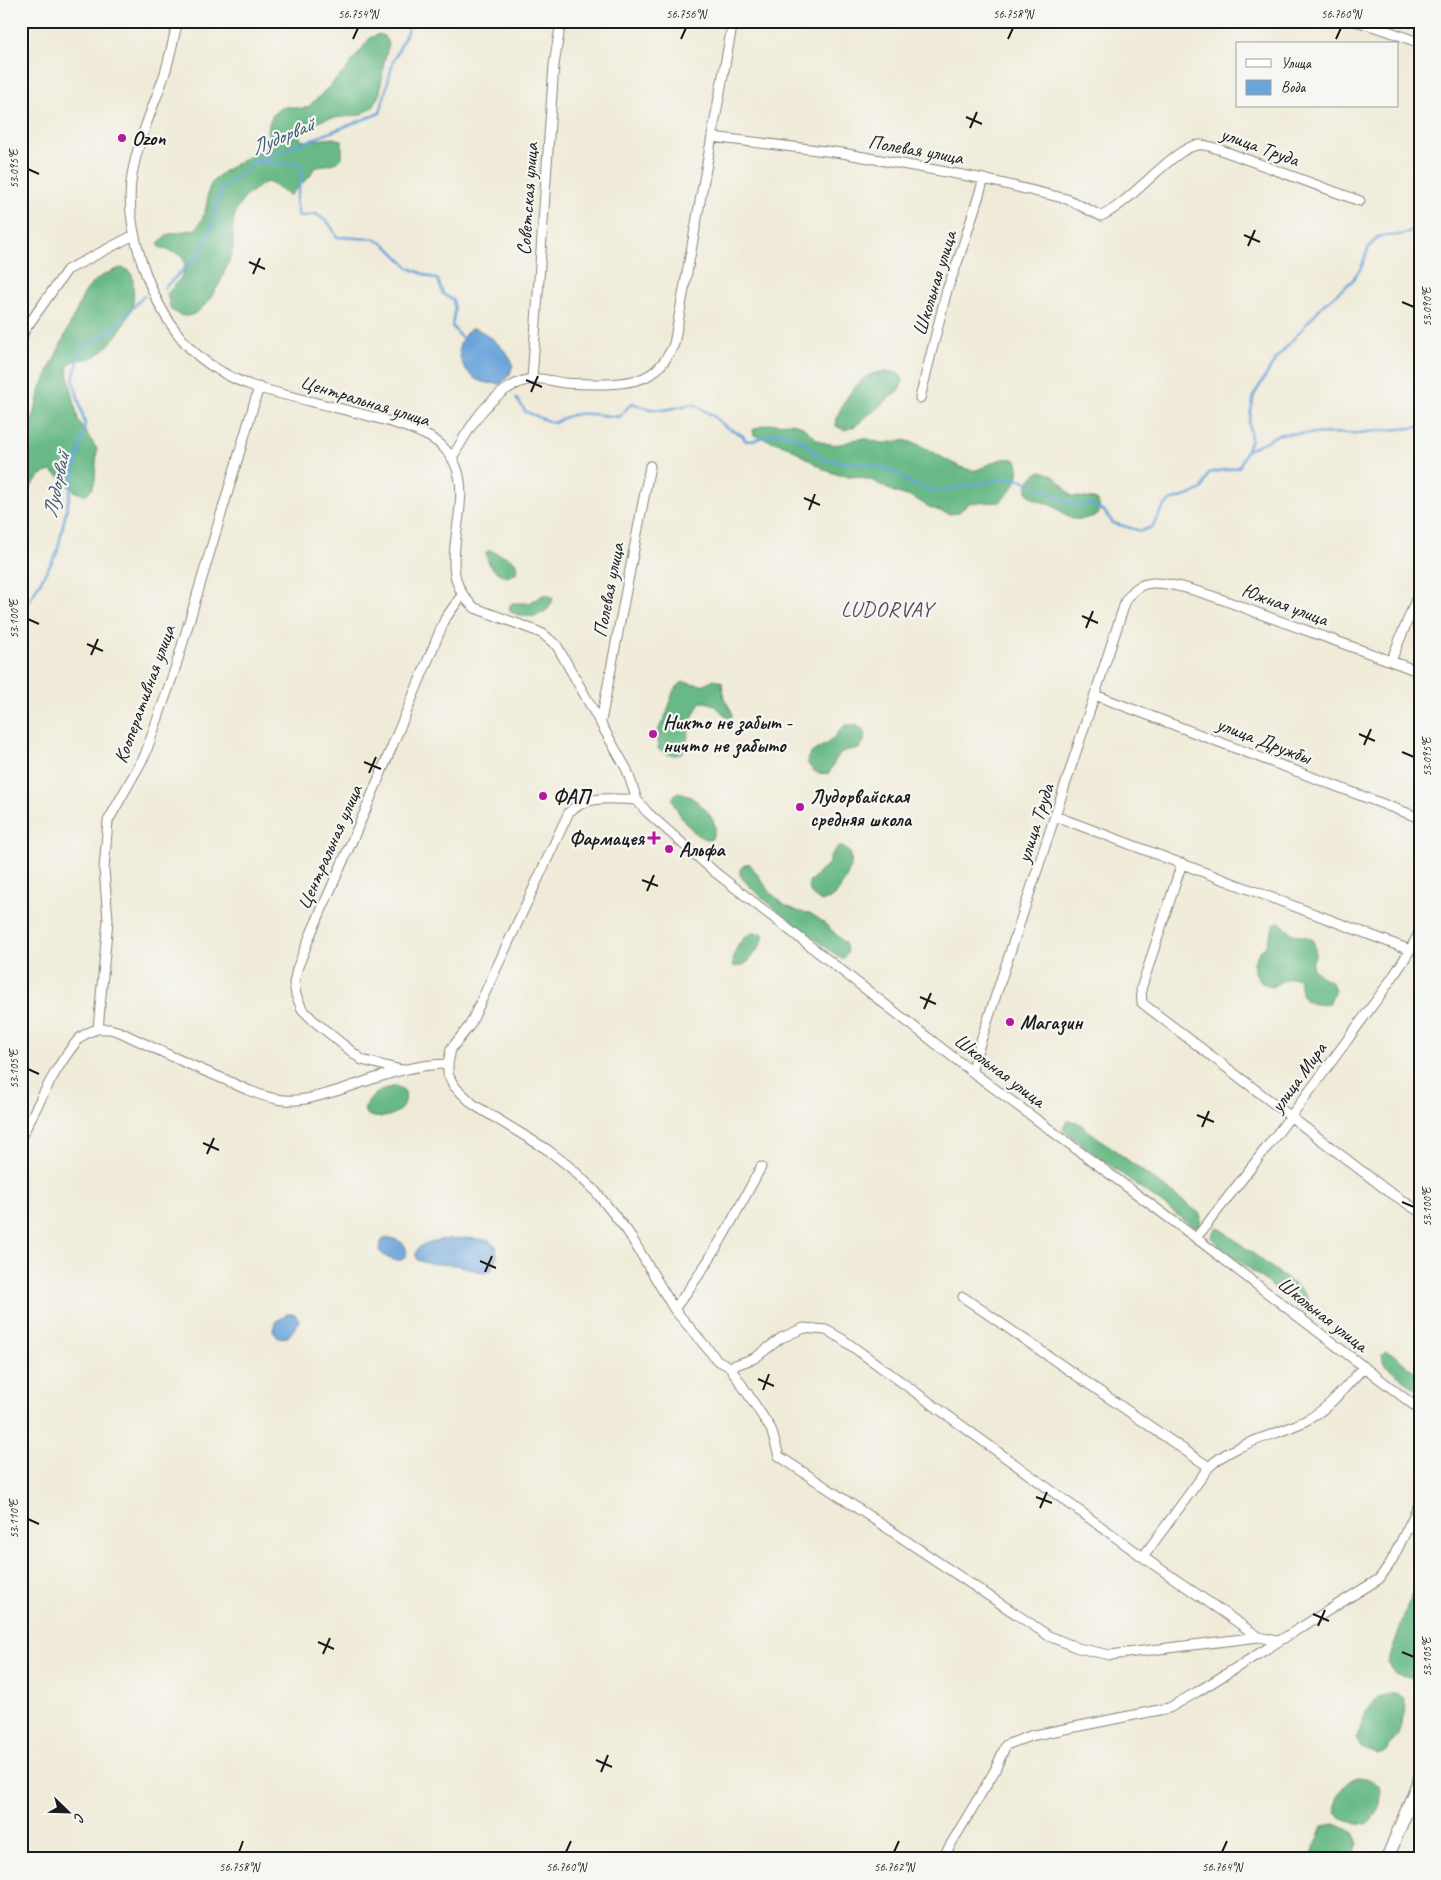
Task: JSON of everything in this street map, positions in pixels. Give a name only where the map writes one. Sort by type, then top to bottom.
[{"type":"main road","points":[[1387,1859],[1420,1778]]},
{"type":"street","name":"Центральная улица","points":[[178,21],[165,73],[136,152],[131,176],[130,197],[134,234],[144,268],[166,318],[195,353],[224,373],[242,382],[387,421],[418,432],[440,444],[452,458],[460,474],[462,484],[454,570],[455,581],[462,595],[445,619],[369,802],[310,936],[294,982],[296,996],[302,1009],[314,1021],[362,1060],[401,1070]]},
{"type":"street","name":"Советская улица","points":[[532,379],[554,65],[561,21]]},
{"type":"street","points":[[452,458],[470,426],[485,407],[497,396],[517,384],[532,379],[574,384],[629,383],[643,379],[654,372],[669,354],[674,344],[733,21]]},
{"type":"street","points":[[1355,21],[1388,30],[1420,42]]},
{"type":"street","name":"Полевая улица","points":[[712,136],[842,153],[984,179],[1067,199],[1100,216],[1108,213]]},
{"type":"street","name":"улица Труда","points":[[1108,213],[1184,150],[1200,145],[1221,150],[1360,201]]},
{"type":"street","name":"Школьная улица","points":[[920,398],[947,290],[984,179]]},
{"type":"street","points":[[21,343],[24,331],[67,270],[134,234]]},
{"type":"street","name":"Кооперативная улица","points":[[98,1029],[108,920],[104,869],[108,822],[145,755],[175,669],[259,387]]},
{"type":"street","name":"Полевая улица","points":[[601,721],[650,466]]},
{"type":"street","name":"Южная улица","points":[[1135,588],[1141,584],[1171,584],[1228,602],[1420,672]]},
{"type":"street","name":"улица Труда","points":[[971,1071],[1126,600],[1135,588]]},
{"type":"street","points":[[1391,661],[1420,590]]},
{"type":"street","points":[[462,595],[475,608],[534,630],[550,640],[562,653],[601,721]]},
{"type":"street","name":"улица Дружбы","points":[[1095,695],[1420,818]]},
{"type":"street","name":"Школьная улица","points":[[601,721],[627,770],[637,800],[716,873],[971,1071],[1196,1238],[1420,1410]]},
{"type":"street","points":[[637,800],[603,799],[584,801],[569,812],[470,1025],[451,1049],[448,1074],[454,1086],[474,1105],[548,1150],[572,1168],[596,1192],[628,1232],[674,1309],[716,1360],[730,1367],[771,1429],[779,1456],[1049,1636],[1078,1648],[1110,1655],[1259,1637],[1277,1641]]},
{"type":"street","points":[[1055,816],[1410,950]]},
{"type":"street","points":[[1182,863],[1140,989],[1142,1003],[1388,1191],[1419,1211]]},
{"type":"street","name":"улица Мира","points":[[1196,1238],[1291,1118],[1391,981],[1420,931]]},
{"type":"street","points":[[21,1137],[56,1073],[79,1038],[98,1029],[110,1029],[120,1032],[256,1094],[278,1100],[299,1100],[322,1095],[401,1070],[428,1064],[448,1064]]},
{"type":"street","points":[[674,1309],[718,1247],[761,1166]]},
{"type":"street","points":[[963,1298],[1209,1467]]},
{"type":"street","points":[[730,1367],[755,1358],[781,1338],[804,1328],[826,1330],[842,1339],[1143,1556],[1259,1637]]},
{"type":"street","points":[[1143,1556],[1209,1467],[1218,1458],[1306,1420],[1326,1407],[1364,1367]]},
{"type":"street","points":[[942,1859],[994,1772],[1006,1745],[1030,1736],[1168,1708],[1371,1586],[1392,1562],[1420,1503]]},
{"type":"green space","points":[[379,34],[384,36],[389,44],[384,62],[380,93],[373,107],[360,115],[325,119],[301,129],[300,139],[305,141],[333,138],[342,140],[342,158],[338,162],[314,168],[310,176],[290,195],[266,182],[242,201],[233,222],[232,252],[226,270],[215,292],[192,315],[182,316],[171,310],[167,294],[182,276],[185,266],[181,255],[159,247],[158,243],[169,234],[196,229],[205,211],[208,191],[214,180],[227,169],[262,147],[267,137],[272,116],[285,107],[308,107],[345,71],[370,38]]},
{"type":"green space","points":[[121,268],[130,272],[132,277],[134,298],[129,315],[116,336],[99,354],[72,362],[67,368],[78,420],[97,449],[95,480],[92,489],[85,495],[79,493],[50,471],[41,475],[21,498],[21,448],[35,412],[39,392],[84,294],[100,277]]},
{"type":"green space","points":[[880,372],[893,372],[899,375],[903,380],[900,389],[854,427],[844,430],[836,426],[842,405],[852,391],[868,376]]},
{"type":"green space","points":[[770,424],[797,424],[821,442],[830,444],[861,439],[881,443],[907,441],[915,443],[954,464],[970,470],[980,469],[1002,459],[1016,460],[1018,466],[1017,478],[1009,493],[1000,502],[969,503],[958,513],[949,514],[931,508],[914,498],[894,492],[873,481],[839,475],[825,470],[789,447],[754,435],[753,430]]},
{"type":"green space","points":[[1041,471],[1055,477],[1071,496],[1098,501],[1100,510],[1098,515],[1084,519],[1075,519],[1051,505],[1032,498],[1028,492],[1027,485]]},
{"type":"green space","points":[[490,550],[514,561],[517,565],[516,573],[507,577],[495,571],[487,558],[486,553]]},
{"type":"green space","points":[[545,594],[553,598],[551,605],[542,613],[536,616],[524,616],[511,612],[509,607],[512,603],[529,603]]},
{"type":"green space","points":[[714,679],[722,682],[724,698],[732,712],[732,716],[727,718],[719,709],[709,703],[700,702],[691,720],[685,750],[682,753],[672,755],[658,749],[658,730],[667,713],[673,692],[683,682],[702,685]]},
{"type":"green space","points":[[846,725],[856,725],[864,730],[864,740],[861,747],[842,752],[829,773],[817,773],[809,765],[808,757],[831,740]]},
{"type":"green space","points":[[677,792],[689,796],[707,811],[714,823],[715,829],[711,840],[699,836],[682,818],[672,799]]},
{"type":"green space","points":[[838,847],[843,847],[850,853],[851,864],[849,870],[843,884],[834,896],[829,900],[817,899],[810,892],[809,882],[829,863],[831,854]]},
{"type":"green space","points":[[749,863],[770,892],[784,905],[800,912],[810,913],[822,921],[845,943],[848,952],[843,959],[785,916],[744,881],[740,870]]},
{"type":"green space","points":[[1279,922],[1293,934],[1311,938],[1316,952],[1312,966],[1332,982],[1335,990],[1329,1004],[1314,1004],[1304,999],[1301,994],[1299,979],[1289,978],[1272,987],[1264,984],[1257,976],[1253,964],[1259,952],[1266,946],[1274,925]]},
{"type":"green space","points":[[753,933],[762,933],[764,937],[756,952],[743,965],[733,966],[738,946],[744,938]]},
{"type":"green space","points":[[396,1086],[404,1090],[406,1097],[400,1109],[394,1114],[387,1116],[373,1117],[366,1114],[364,1110],[373,1096]]},
{"type":"green space","points":[[1068,1121],[1077,1122],[1199,1213],[1201,1217],[1200,1226],[1195,1227],[1191,1225],[1065,1132],[1063,1128]]},
{"type":"green space","points":[[1219,1228],[1303,1291],[1308,1299],[1306,1307],[1302,1310],[1214,1241],[1211,1237],[1215,1229]]},
{"type":"green space","points":[[1385,1351],[1394,1355],[1420,1376],[1420,1392],[1384,1364],[1382,1355]]},
{"type":"green space","points":[[1420,1576],[1420,1673],[1413,1678],[1394,1673],[1389,1664],[1407,1607]]},
{"type":"green space","points":[[1395,1693],[1403,1698],[1406,1707],[1398,1735],[1386,1751],[1378,1754],[1361,1747],[1357,1738],[1366,1712],[1378,1697]]},
{"type":"green space","points":[[1358,1777],[1375,1783],[1381,1796],[1377,1811],[1366,1824],[1346,1820],[1339,1817],[1335,1811],[1336,1802],[1342,1788],[1349,1781]]},
{"type":"green space","points":[[1335,1824],[1353,1832],[1358,1843],[1352,1859],[1310,1859],[1323,1826]]},
{"type":"water","points":[[473,328],[485,333],[496,342],[513,364],[510,374],[501,384],[477,380],[469,374],[462,364],[459,353],[461,341],[467,332]]},
{"type":"water","points":[[384,1238],[396,1239],[403,1244],[406,1249],[406,1255],[403,1259],[397,1261],[379,1251],[380,1244]]},
{"type":"water","points":[[466,1238],[489,1240],[496,1246],[497,1256],[491,1270],[480,1272],[461,1266],[417,1260],[416,1253],[419,1247],[425,1244],[433,1241]]},
{"type":"water","points":[[287,1314],[295,1314],[299,1319],[298,1324],[288,1337],[278,1338],[273,1330],[275,1322]]},
{"type":"waterway","name":"Лудорвай","points":[[164,288],[201,253],[212,226],[221,190],[254,162],[380,113],[393,62],[412,21]]},
{"type":"waterway","points":[[256,162],[298,164],[303,174],[296,200],[299,217],[316,214],[329,223],[337,237],[374,239],[386,245],[409,268],[438,280],[443,294],[453,300],[455,310],[452,326],[463,340]]},
{"type":"waterway","points":[[516,398],[526,412],[555,423],[570,415],[578,414],[619,417],[632,403],[650,409],[664,410],[694,404],[726,427],[742,435],[746,441],[772,434],[785,433],[798,438],[824,460],[871,465],[895,472],[912,484],[935,492],[1008,478],[1023,480],[1078,507],[1089,504],[1104,511],[1113,523],[1141,531],[1152,527],[1164,506],[1170,501],[1202,489],[1209,473],[1239,467],[1251,440],[1249,422],[1254,395],[1276,359],[1322,306],[1351,282],[1361,268],[1368,249],[1377,237],[1407,233],[1412,230],[1420,219]]},
{"type":"waterway","name":"Лудорвай","points":[[21,615],[57,553],[85,424],[73,379],[82,348],[114,328],[144,296]]},
{"type":"waterway","points":[[1248,450],[1280,434],[1357,433],[1420,427]]},
{"type":"waterway","points":[[21,593],[28,603]]},
{"type":"place","name":"Ozon","points":[[122,138]]},
{"type":"place","name":"Никто не забыт - ничто не забыто","points":[[653,734]]},
{"type":"place","name":"ФАП","points":[[543,796]]},
{"type":"place","name":"Лудорвайская средняя школа","points":[[800,807]]},
{"type":"place","name":"Фармацея","points":[[654,838]]},
{"type":"place","name":"Альфа","points":[[669,849]]},
{"type":"place","name":"Магазин","points":[[1010,1022]]},
{"type":"district","name":"LUDORVAY","points":[[887,608]]}]
